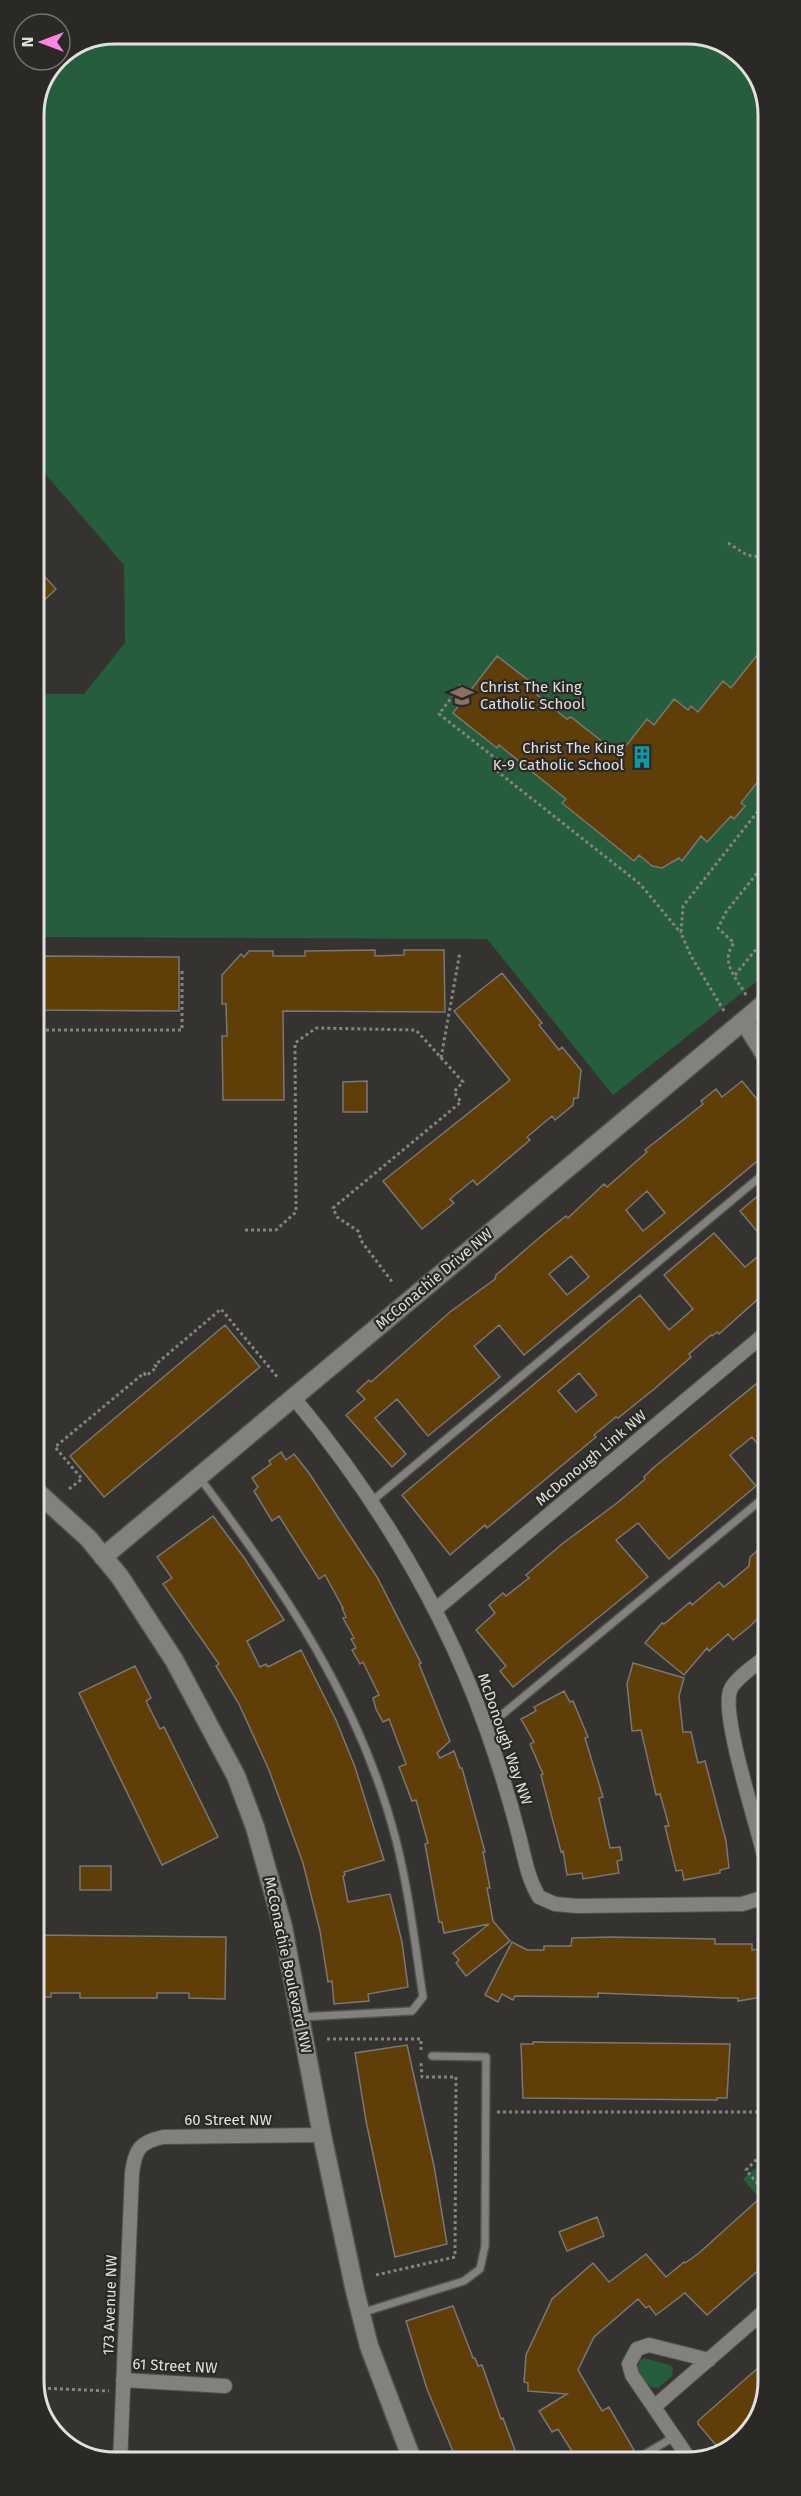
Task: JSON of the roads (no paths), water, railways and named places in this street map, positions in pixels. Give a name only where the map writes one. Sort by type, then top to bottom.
[{"type":"street","name":"McConachie Drive NW","points":[[103,1557],[758,1009]]},
{"type":"street","points":[[744,1021],[758,1043]]},
{"type":"street","name":"McDonough Link NW","points":[[436,1609],[758,1340]]},
{"type":"street","name":"McDonough Way NW","points":[[294,1398],[372,1501],[436,1609],[457,1654],[486,1728],[503,1776],[528,1874],[538,1897],[555,1904],[577,1906],[742,1904],[758,1899]]},
{"type":"street","name":"McConachie Boulevard NW","points":[[43,1497],[88,1538],[120,1577],[174,1660],[236,1776],[268,1868],[283,1927],[343,2240],[361,2313],[385,2391],[409,2452]]},
{"type":"street","points":[[758,1664],[730,1688],[728,1700],[730,1721],[758,1832]]},
{"type":"street","name":"60 Street NW","points":[[138,2149],[146,2141],[163,2137],[322,2135]]},
{"type":"street","name":"173 Avenue NW","points":[[120,2452],[132,2173],[138,2149]]},
{"type":"street","points":[[654,2408],[758,2317]]},
{"type":"street","points":[[685,2452],[632,2375],[629,2364],[637,2349],[649,2345],[710,2360]]},
{"type":"street","name":"61 Street NW","points":[[123,2385],[225,2386]]},
{"type":"lane","points":[[372,1501],[758,1178]]},
{"type":"lane","points":[[200,1477],[254,1549],[328,1671],[378,1782],[396,1839],[407,1893],[423,1997],[412,2011],[300,2017]]},
{"type":"lane","points":[[486,1728],[758,1502]]},
{"type":"lane","points":[[361,2313],[464,2281],[480,2269],[485,2246],[486,2058],[432,2056]]},
{"type":"lane","points":[[648,2452],[674,2436]]},
{"type":"place","name":"Christ The King Catholic School","points":[[462,696]]},
{"type":"place","name":"Christ The King K-9 Catholic School","points":[[642,757]]}]
